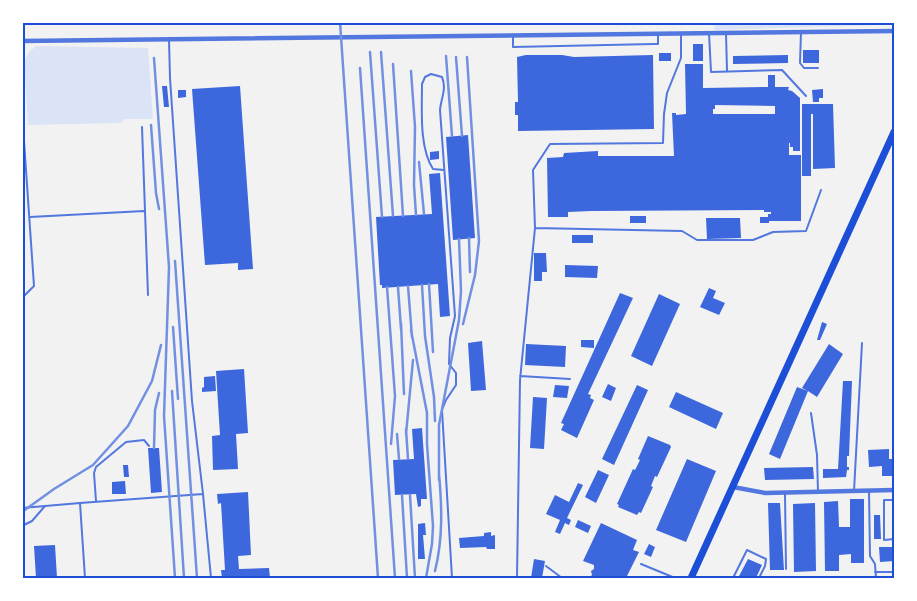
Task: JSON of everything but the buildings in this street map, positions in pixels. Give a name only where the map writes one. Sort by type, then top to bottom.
[{"type":"main road","points":[[691,578],[894,132]]},
{"type":"street","points":[[22,41],[894,31]]},
{"type":"street","points":[[733,487],[765,493],[894,491]]},
{"type":"lane","points":[[801,32],[800,63],[804,68],[818,68]]},
{"type":"lane","points":[[726,33],[727,72]]},
{"type":"lane","points":[[513,36],[513,46],[658,44],[658,34]]},
{"type":"lane","points":[[517,578],[520,376],[535,228],[533,170],[550,144],[663,143],[667,92],[682,58],[681,34]]},
{"type":"lane","points":[[709,34],[711,72],[782,70],[806,96]]},
{"type":"lane","points":[[169,40],[192,401],[211,578]]},
{"type":"lane","points":[[444,170],[434,169],[428,161],[425,146],[422,84],[425,77],[431,74],[442,77],[445,83],[440,110],[455,316],[450,338],[449,364],[456,372],[456,385],[442,410],[452,578]]},
{"type":"lane","points":[[22,112],[34,286],[22,298]]},
{"type":"lane","points":[[142,128],[148,295]]},
{"type":"lane","points":[[535,228],[682,230],[697,240],[753,240],[773,232],[806,231],[821,190]]},
{"type":"lane","points":[[30,217],[144,211]]},
{"type":"lane","points":[[854,491],[862,343]]},
{"type":"lane","points":[[520,376],[570,379]]},
{"type":"lane","points":[[811,413],[817,455],[818,492]]},
{"type":"lane","points":[[96,501],[94,473],[96,467],[126,442],[144,440],[149,446]]},
{"type":"lane","points":[[869,490],[870,556],[875,564],[876,578]]},
{"type":"lane","points":[[894,491],[894,516]]},
{"type":"lane","points":[[785,493],[786,569]]},
{"type":"lane","points":[[22,508],[203,494]]},
{"type":"lane","points":[[894,500],[884,500],[884,540],[894,540]]},
{"type":"lane","points":[[80,503],[85,578]]},
{"type":"lane","points":[[22,526],[32,521],[45,506]]},
{"type":"lane","points":[[733,578],[747,550],[766,558],[765,566],[759,578]]},
{"type":"lane","points":[[641,564],[676,578]]},
{"type":"lane","points":[[546,566],[562,578]]},
{"type":"lane","points":[[875,572],[894,572]]},
{"type":"shaded area","points":[[894,22],[879,25],[715,30],[714,23]]},
{"type":"shaded area","points":[[36,46],[148,48],[153,119],[124,119],[121,123],[28,125],[24,62],[29,52]]},
{"type":"railway","points":[[340,22],[378,578]]},
{"type":"railway","points":[[370,52],[382,217]]},
{"type":"railway","points":[[381,52],[393,216]]},
{"type":"railway","points":[[446,56],[452,136]]},
{"type":"railway","points":[[456,57],[462,136]]},
{"type":"railway","points":[[463,324],[475,275],[479,241],[467,57]]},
{"type":"railway","points":[[154,58],[169,267],[164,416],[175,578]]},
{"type":"railway","points":[[393,64],[403,216]]},
{"type":"railway","points":[[360,68],[395,578]]},
{"type":"railway","points":[[411,71],[415,127],[414,185],[416,215]]},
{"type":"railway","points":[[151,125],[159,209]]},
{"type":"railway","points":[[419,162],[424,214]]},
{"type":"railway","points":[[469,238],[470,272]]},
{"type":"railway","points":[[439,480],[439,425],[459,320],[461,291],[459,239]]},
{"type":"railway","points":[[175,261],[197,578]]},
{"type":"railway","points":[[429,284],[433,352]]},
{"type":"railway","points":[[422,285],[425,336],[434,397],[435,421]]},
{"type":"railway","points":[[408,286],[412,337]]},
{"type":"railway","points":[[387,287],[395,396],[391,444]]},
{"type":"railway","points":[[398,287],[401,329]]},
{"type":"railway","points":[[401,323],[404,394]]},
{"type":"railway","points":[[173,327],[178,399]]},
{"type":"railway","points":[[411,330],[427,413],[427,444],[433,526],[426,578]]},
{"type":"railway","points":[[22,512],[54,489],[93,465],[128,426],[152,381],[161,345]]},
{"type":"railway","points":[[406,434],[413,360]]},
{"type":"railway","points":[[172,391],[184,578]]},
{"type":"railway","points":[[154,448],[155,410],[159,393]]},
{"type":"railway","points":[[406,429],[408,459]]},
{"type":"railway","points":[[397,434],[399,459]]},
{"type":"railway","points":[[435,571],[441,523],[439,474]]},
{"type":"railway","points":[[402,495],[407,578]]},
{"type":"railway","points":[[410,495],[415,578]]}]
